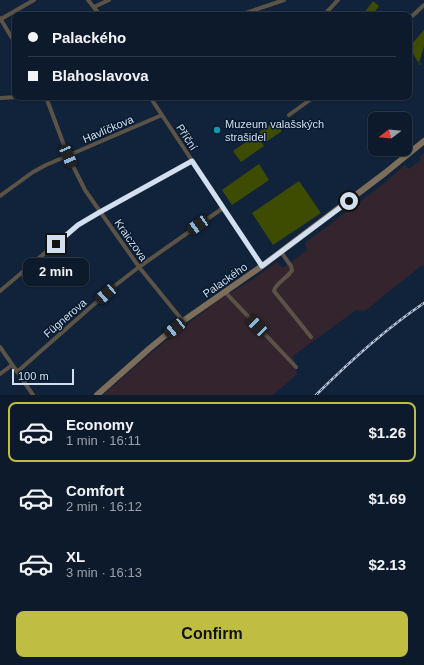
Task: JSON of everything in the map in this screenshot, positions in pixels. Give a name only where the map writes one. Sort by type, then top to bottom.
[{"type":"street","points":[[13,12],[34,0]]},
{"type":"street","points":[[88,0],[98,12]]},
{"type":"street","points":[[94,6],[109,0]]},
{"type":"street","points":[[269,0],[271,5]]},
{"type":"street","points":[[248,12],[284,0]]},
{"type":"street","points":[[327,12],[338,0]]},
{"type":"street","points":[[412,15],[424,4]]},
{"type":"street","points":[[12,12],[0,19],[12,39]]},
{"type":"street","points":[[0,98],[12,97]]},
{"type":"street","name":"Kraiczova","points":[[47,100],[79,181],[138,267],[183,321]]},
{"type":"street","name":"Příční","points":[[154,100],[192,161],[262,266]]},
{"type":"street","points":[[288,115],[310,100]]},
{"type":"street","name":"Havlíčkova","points":[[0,196],[33,172],[162,115]]},
{"type":"street","name":"Palackého","points":[[97,395],[183,321],[215,302],[225,292],[394,167],[424,140]]},
{"type":"street","points":[[0,291],[78,225],[192,161]]},
{"type":"street","name":"Fügnerova","points":[[17,372],[116,284],[223,208]]},
{"type":"street","points":[[281,252],[291,266],[292,270],[290,274],[275,287],[274,291],[311,337]]},
{"type":"street","points":[[225,292],[296,367]]},
{"type":"street","points":[[0,348],[33,395]]},
{"type":"street","points":[[0,374],[12,364]]},
{"type":"shaded area","points":[[424,153],[424,267],[422,265],[365,311],[356,310],[293,356],[297,374],[273,395],[103,395],[153,351],[221,298],[252,280],[277,262],[283,268],[307,250],[305,243],[386,182],[405,165],[409,169],[421,160],[419,157]]},
{"type":"green space","points":[[373,1],[379,6],[374,12],[365,12]]},
{"type":"green space","points":[[424,30],[424,46],[419,63],[422,64],[420,65],[412,52],[412,44]]},
{"type":"green space","points":[[275,122],[282,131],[266,142],[259,132]]},
{"type":"green space","points":[[256,135],[264,146],[241,162],[233,151]]},
{"type":"green space","points":[[259,164],[269,180],[232,205],[222,190]]},
{"type":"green space","points":[[299,181],[321,213],[273,245],[252,213]]},
{"type":"railway","points":[[316,395],[368,346],[424,303]]},
{"type":"place","name":"Muzeum valašských strašidel","points":[[217,130]]},
{"type":"route","points":[[56,244],[78,225],[192,161],[262,266],[349,201]]}]
